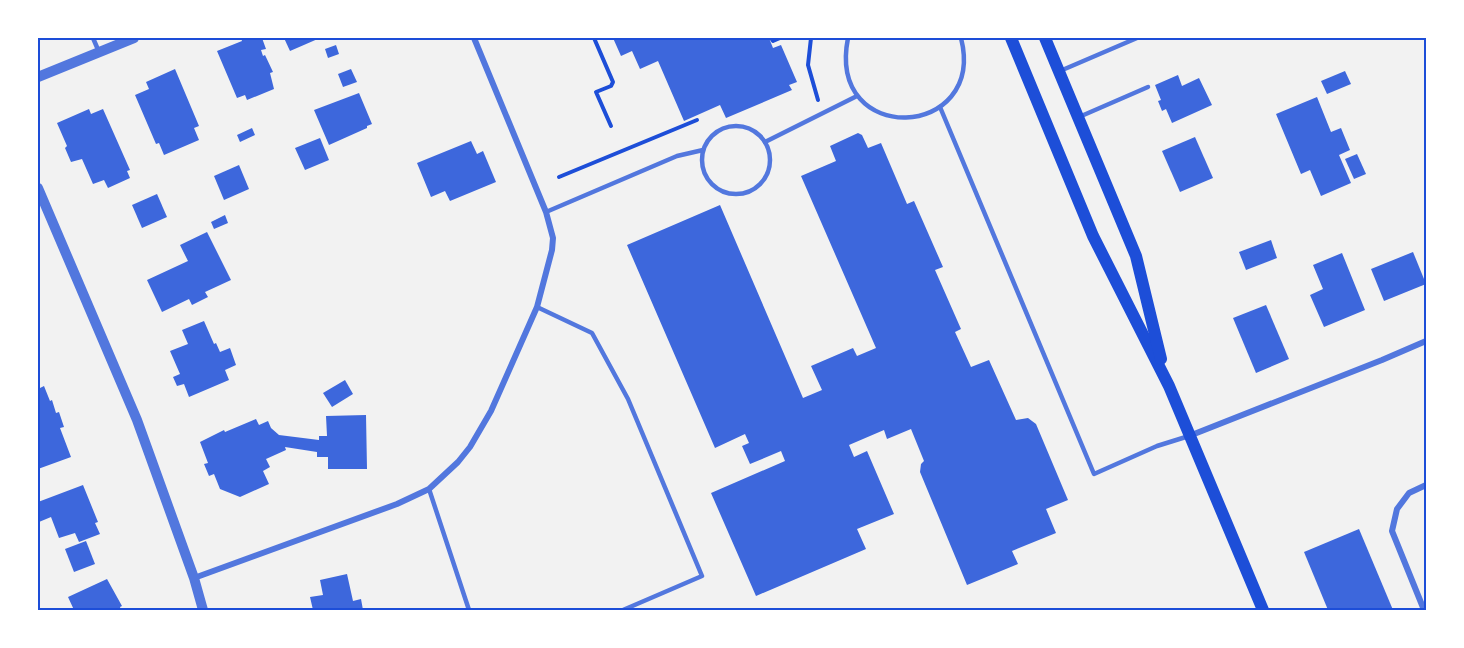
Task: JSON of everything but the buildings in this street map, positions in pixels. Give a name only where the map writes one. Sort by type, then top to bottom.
[{"type":"main road","points":[[1011,38],[1093,237],[1169,386]]},
{"type":"main road","points":[[1045,38],[1136,256],[1154,336],[1169,386],[1263,610]]},
{"type":"street","points":[[38,77],[134,38]]},
{"type":"street","points":[[194,578],[380,511],[429,489],[458,462],[470,447],[491,411],[537,307],[553,238],[546,212],[474,38]]},
{"type":"street","points":[[38,188],[137,420],[194,578],[203,610]]},
{"type":"street","points":[[1189,436],[1426,341]]},
{"type":"street","points":[[1424,610],[1392,531],[1397,509],[1409,493],[1426,485]]},
{"type":"lane","points":[[93,38],[99,52]]},
{"type":"lane","points":[[848,38],[844,58],[848,78],[857,96],[871,108],[887,116],[905,118],[923,115],[940,107],[954,92],[963,74],[965,54],[961,38]]},
{"type":"lane","points":[[1060,71],[1137,38]]},
{"type":"lane","points":[[1079,117],[1148,87]]},
{"type":"lane","points":[[765,142],[857,96]]},
{"type":"lane","points":[[940,107],[1094,474],[1157,446],[1189,436]]},
{"type":"lane","points":[[738,126],[758,134],[765,142],[770,164],[760,184],[751,190],[740,194],[728,193],[710,181],[704,171],[702,161],[709,140],[717,132],[727,127],[738,126]]},
{"type":"lane","points":[[546,212],[678,156],[704,150]]},
{"type":"lane","points":[[537,307],[592,333],[628,399],[702,576],[623,610]]},
{"type":"lane","points":[[429,489],[469,610]]},
{"type":"path","points":[[594,38],[613,82],[611,86],[596,92],[611,126]]},
{"type":"path","points":[[771,38],[773,40],[780,38]]},
{"type":"path","points":[[811,38],[808,65],[819,100]]},
{"type":"path","points":[[559,177],[697,120]]}]
